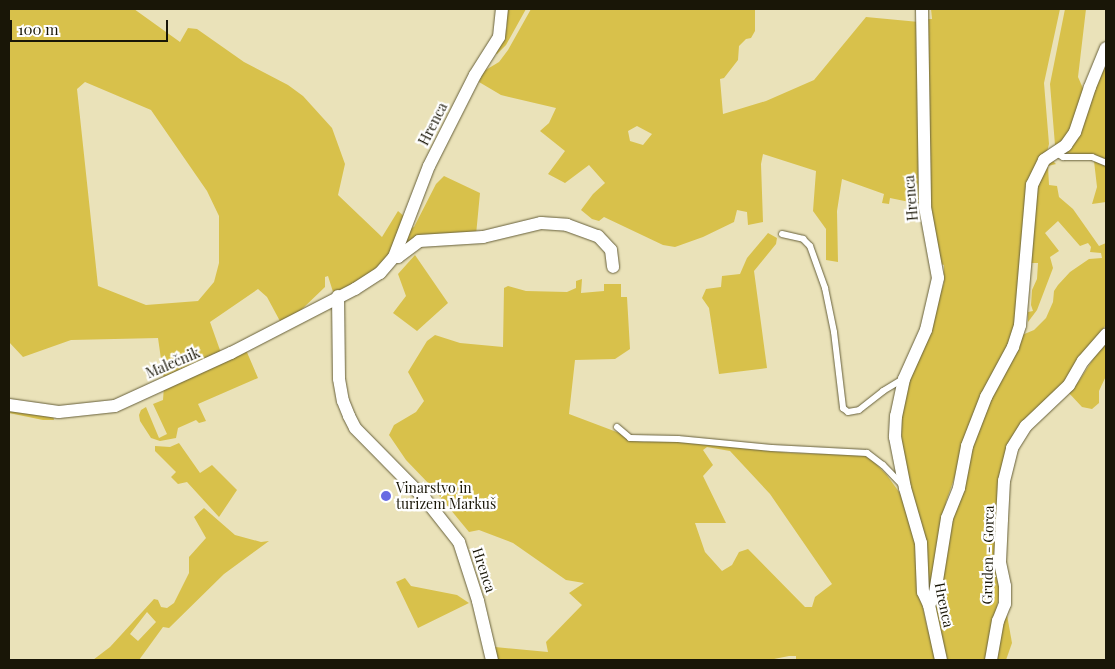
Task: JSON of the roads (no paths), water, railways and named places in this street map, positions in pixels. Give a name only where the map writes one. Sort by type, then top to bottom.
[{"type":"street","name":"Hrenca","points":[[380,273],[394,257],[432,160],[475,75],[499,37],[502,9]]},
{"type":"street","name":"Hrenca","points":[[922,9],[925,207],[938,278],[926,330],[904,378],[896,416],[895,437],[905,488],[921,543],[923,592],[929,605],[941,660]]},
{"type":"street","points":[[929,605],[935,593],[947,518],[959,488],[967,446],[986,396],[1012,347],[1020,325],[1032,185],[1044,160],[1066,145],[1075,132],[1090,87],[1106,48]]},
{"type":"street","name":"Hrenca","points":[[394,257],[398,257],[419,241],[483,237],[541,223],[567,225],[598,236],[611,250],[613,267]]},
{"type":"street","name":"Malečnik","points":[[9,405],[59,412],[115,406],[231,353],[338,296],[355,289],[380,273]]},
{"type":"street","name":"Hrenca","points":[[338,296],[339,379],[342,401],[355,428],[425,499],[459,542],[478,601],[492,660]]},
{"type":"street","name":"Gruden - Gorca","points":[[991,660],[998,621],[1004,604],[1005,586],[1000,562],[1002,520],[1004,481],[1012,448],[1026,426],[1069,385],[1083,361],[1106,336]]},
{"type":"lane","points":[[1056,153],[1063,157],[1092,157],[1106,163]]},
{"type":"lane","points":[[782,234],[803,239],[810,246],[822,279],[834,332],[842,408],[848,412],[859,410],[883,391],[904,378]]},
{"type":"lane","points":[[617,427],[630,438],[678,438],[772,448],[867,453],[883,465],[905,488]]},
{"type":"place","name":"Vinarstvo in turizem Markuš","points":[[386,496]]}]
